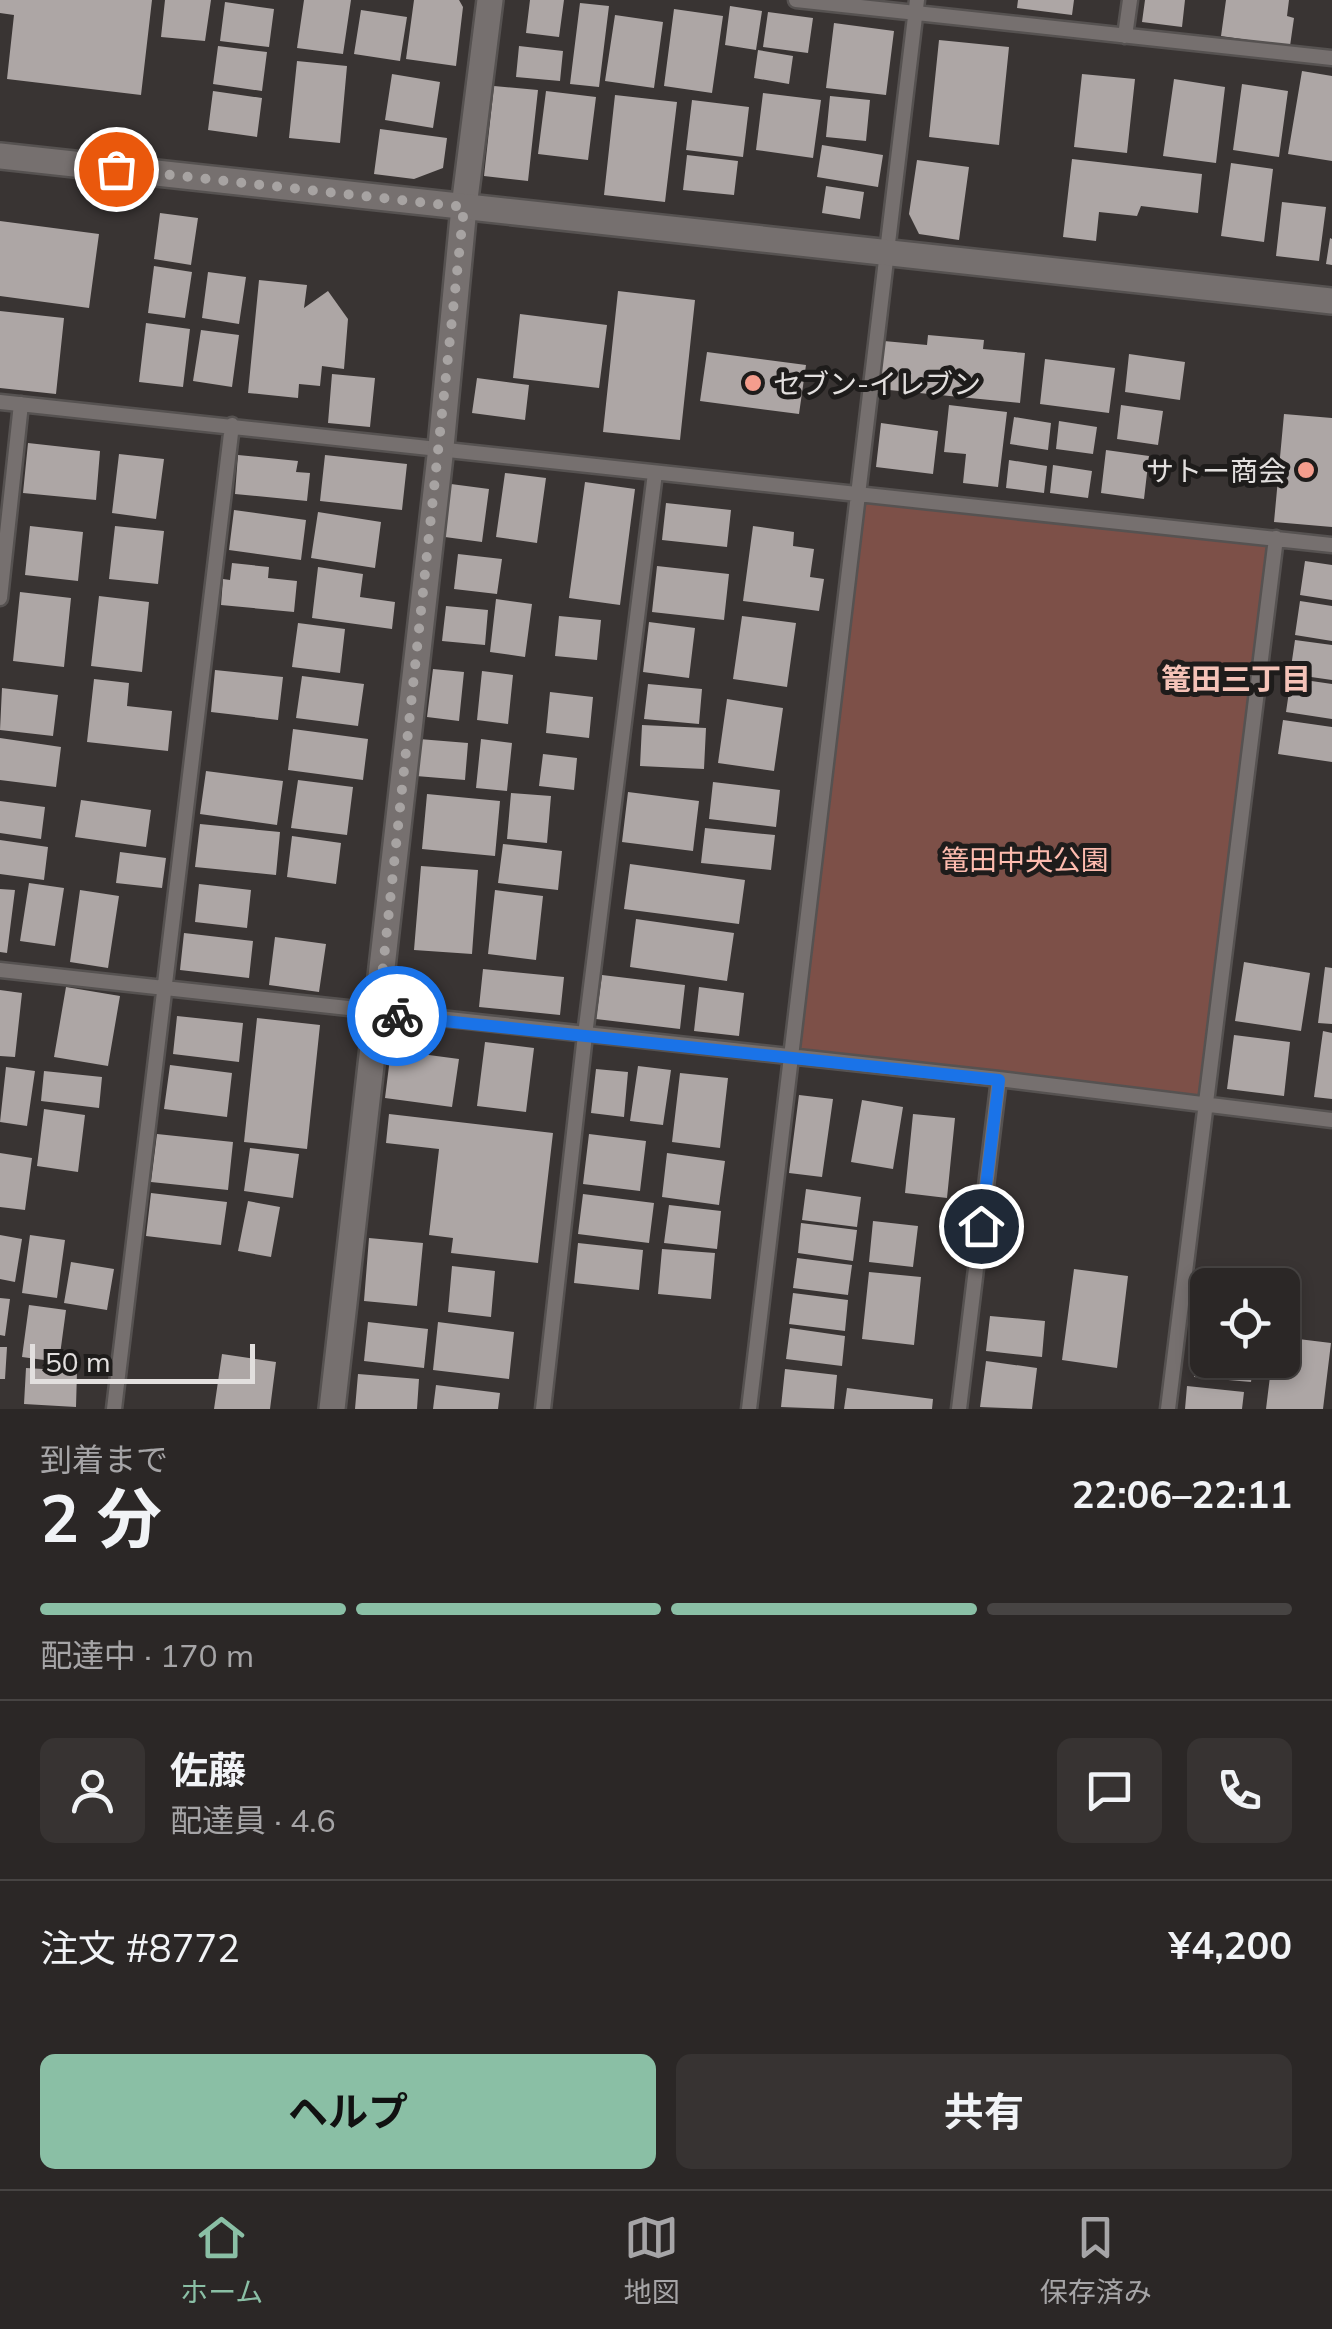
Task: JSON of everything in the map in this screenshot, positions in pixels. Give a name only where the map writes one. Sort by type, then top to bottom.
[{"type":"street","points":[[332,1409],[490,0]]},
{"type":"street","points":[[0,156],[1332,302]]},
{"type":"lane","points":[[796,0],[916,7],[1126,36],[1332,58]]},
{"type":"lane","points":[[1126,36],[1130,0]]},
{"type":"lane","points":[[750,1409],[916,7]]},
{"type":"lane","points":[[0,402],[1332,545]]},
{"type":"lane","points":[[0,598],[21,404]]},
{"type":"lane","points":[[114,1409],[232,425]]},
{"type":"lane","points":[[542,1409],[584,1035],[655,473]]},
{"type":"lane","points":[[1168,1409],[1276,538]]},
{"type":"lane","points":[[0,970],[1332,1120]]},
{"type":"lane","points":[[959,1409],[999,1080]]},
{"type":"green space","name":"篭田中央公園","points":[[860,494],[1276,538],[1207,1105],[789,1057]]},
{"type":"building","points":[[0,0],[152,0],[141,95],[7,79],[14,15],[0,13]]},
{"type":"building","points":[[165,0],[211,0],[205,41],[161,37]]},
{"type":"building","points":[[304,0],[351,0],[343,54],[297,48]]},
{"type":"building","points":[[414,0],[459,0],[463,7],[456,66],[406,59]]},
{"type":"building","points":[[530,0],[564,0],[559,37],[526,33]]},
{"type":"building","points":[[1018,0],[1074,0],[1072,15],[1017,8]]},
{"type":"building","points":[[1145,0],[1185,0],[1182,27],[1142,22]]},
{"type":"building","points":[[1226,0],[1289,0],[1287,16],[1294,18],[1290,46],[1221,36]]},
{"type":"building","points":[[225,2],[274,9],[269,47],[220,41]]},
{"type":"building","points":[[580,3],[609,6],[599,87],[570,84]]},
{"type":"building","points":[[730,6],[762,11],[756,50],[725,45]]},
{"type":"building","points":[[674,9],[723,16],[712,93],[664,86]]},
{"type":"building","points":[[361,10],[407,17],[400,61],[354,54]]},
{"type":"building","points":[[768,12],[813,18],[808,53],[763,47]]},
{"type":"building","points":[[615,15],[663,22],[654,88],[605,81]]},
{"type":"building","points":[[834,23],[894,31],[886,95],[826,88]]},
{"type":"building","points":[[939,40],[1009,47],[999,145],[929,137]]},
{"type":"building","points":[[218,46],[267,52],[262,91],[213,84]]},
{"type":"building","points":[[519,46],[563,51],[560,81],[516,77]]},
{"type":"building","points":[[758,50],[793,56],[789,84],[754,78]]},
{"type":"building","points":[[297,61],[347,66],[340,143],[289,138]]},
{"type":"building","points":[[1302,71],[1332,76],[1332,161],[1288,154]]},
{"type":"building","points":[[392,74],[440,82],[433,128],[385,120]]},
{"type":"building","points":[[1082,74],[1135,79],[1127,153],[1074,147]]},
{"type":"building","points":[[1174,79],[1225,87],[1216,163],[1163,156]]},
{"type":"building","points":[[1242,84],[1288,91],[1279,157],[1233,150]]},
{"type":"building","points":[[494,86],[538,90],[528,181],[484,176]]},
{"type":"building","points":[[213,91],[262,98],[257,137],[208,130]]},
{"type":"building","points":[[546,91],[596,97],[588,160],[538,154]]},
{"type":"building","points":[[763,93],[821,100],[813,158],[756,150]]},
{"type":"building","points":[[615,95],[677,102],[665,202],[604,195]]},
{"type":"building","points":[[830,96],[870,100],[866,141],[826,137]]},
{"type":"building","points":[[692,100],[749,107],[743,157],[686,150]]},
{"type":"building","points":[[380,129],[447,138],[443,168],[414,179],[374,174]]},
{"type":"building","points":[[822,145],[883,155],[878,187],[817,177]]},
{"type":"building","points":[[687,155],[738,161],[734,195],[683,190]]},
{"type":"building","points":[[1072,159],[1202,174],[1198,213],[1141,206],[1137,216],[1099,212],[1096,241],[1063,237]]},
{"type":"building","points":[[917,160],[969,167],[959,240],[919,234],[909,214]]},
{"type":"building","points":[[1231,163],[1273,169],[1264,242],[1221,236]]},
{"type":"building","points":[[826,186],[864,192],[860,219],[822,213]]},
{"type":"building","points":[[1282,202],[1326,207],[1319,261],[1276,256]]},
{"type":"building","points":[[160,213],[198,218],[191,265],[154,259]]},
{"type":"building","points":[[0,221],[99,234],[89,308],[0,296]]},
{"type":"building","points":[[1332,239],[1332,265],[1326,264]]},
{"type":"building","points":[[154,266],[192,272],[185,318],[148,313]]},
{"type":"building","points":[[208,272],[246,277],[239,324],[202,318]]},
{"type":"building","points":[[259,280],[307,285],[304,308],[328,291],[348,319],[344,369],[322,366],[320,386],[299,384],[298,398],[248,393]]},
{"type":"building","points":[[618,291],[695,300],[680,440],[603,432]]},
{"type":"building","points":[[0,311],[64,318],[56,394],[0,388]]},
{"type":"building","points":[[520,314],[607,325],[599,388],[513,378]]},
{"type":"building","points":[[146,323],[190,329],[183,387],[139,382]]},
{"type":"building","points":[[201,330],[239,335],[232,387],[193,381]]},
{"type":"building","points":[[928,335],[984,340],[983,349],[1025,353],[1020,403],[879,389],[884,341],[927,345]]},
{"type":"building","name":"セブン-イレブン","points":[[707,352],[806,365],[799,414],[700,401]]},
{"type":"building","points":[[1129,354],[1185,362],[1180,400],[1125,392]]},
{"type":"building","points":[[1045,359],[1115,368],[1109,413],[1040,404]]},
{"type":"building","points":[[332,374],[375,378],[370,427],[328,423]]},
{"type":"building","points":[[477,378],[529,385],[525,420],[472,413]]},
{"type":"building","points":[[949,405],[1007,412],[998,487],[963,483],[966,454],[944,452]]},
{"type":"building","points":[[1121,405],[1163,411],[1158,445],[1117,439]]},
{"type":"building","name":"サトー商会","points":[[1284,414],[1332,418],[1332,527],[1274,522]]},
{"type":"building","points":[[1014,417],[1051,423],[1048,450],[1010,444]]},
{"type":"building","points":[[1059,421],[1097,427],[1093,454],[1056,449]]},
{"type":"building","points":[[881,423],[938,431],[933,474],[876,467]]},
{"type":"building","points":[[28,443],[100,451],[96,500],[23,493]]},
{"type":"building","points":[[1106,450],[1149,456],[1144,499],[1101,493]]},
{"type":"building","points":[[119,454],[164,459],[156,519],[112,513]]},
{"type":"building","points":[[238,455],[298,461],[296,472],[310,473],[307,501],[235,494]]},
{"type":"building","points":[[325,455],[407,464],[402,510],[320,501]]},
{"type":"building","points":[[1009,460],[1047,466],[1044,493],[1006,488]]},
{"type":"building","points":[[1053,465],[1092,471],[1088,498],[1050,493]]},
{"type":"building","points":[[505,473],[546,478],[537,543],[496,537]]},
{"type":"building","points":[[585,482],[635,489],[620,605],[569,598]]},
{"type":"building","points":[[451,484],[489,489],[482,542],[445,537]]},
{"type":"building","points":[[666,503],[731,510],[727,547],[662,540]]},
{"type":"building","points":[[234,510],[306,520],[301,560],[229,550]]},
{"type":"building","points":[[318,512],[381,522],[375,568],[311,558]]},
{"type":"building","points":[[30,526],[83,532],[78,581],[25,575]]},
{"type":"building","points":[[115,526],[164,531],[158,584],[109,579]]},
{"type":"building","points":[[753,526],[794,532],[793,546],[814,549],[810,577],[824,579],[819,611],[743,601]]},
{"type":"building","points":[[458,554],[502,559],[497,594],[454,589]]},
{"type":"building","points":[[1305,561],[1332,565],[1332,600],[1300,595]]},
{"type":"building","points":[[232,563],[269,567],[268,578],[297,581],[294,612],[221,605],[223,579],[230,580]]},
{"type":"building","points":[[657,566],[729,574],[724,620],[652,612]]},
{"type":"building","points":[[318,567],[363,574],[360,597],[395,602],[392,629],[312,618]]},
{"type":"building","points":[[20,592],[71,598],[64,667],[13,661]]},
{"type":"building","points":[[99,596],[149,602],[142,672],[91,666]]},
{"type":"building","points":[[496,599],[532,604],[525,657],[490,652]]},
{"type":"building","points":[[1300,601],[1332,606],[1332,641],[1295,635]]},
{"type":"building","points":[[446,606],[488,610],[485,645],[442,641]]},
{"type":"building","points":[[559,616],[601,620],[597,660],[555,656]]},
{"type":"building","points":[[742,616],[796,623],[787,687],[733,679]]},
{"type":"building","points":[[649,622],[695,628],[689,678],[643,672]]},
{"type":"building","points":[[298,623],[345,629],[340,673],[292,667]]},
{"type":"building","points":[[1295,640],[1332,645],[1332,680],[1290,674]]},
{"type":"building","points":[[433,669],[464,672],[459,721],[427,717]]},
{"type":"building","points":[[215,670],[283,677],[278,720],[211,712]]},
{"type":"building","points":[[482,671],[513,675],[508,724],[477,720]]},
{"type":"building","points":[[302,676],[364,684],[358,726],[296,718]]},
{"type":"building","points":[[1291,678],[1332,684],[1332,719],[1286,712]]},
{"type":"building","points":[[94,679],[129,683],[127,706],[172,711],[168,751],[87,742]]},
{"type":"building","points":[[648,684],[702,689],[699,724],[644,719]]},
{"type":"building","points":[[2,688],[58,695],[53,736],[0,730]]},
{"type":"building","points":[[550,692],[593,697],[589,738],[546,733]]},
{"type":"building","points":[[727,699],[783,708],[774,771],[718,763]]},
{"type":"building","points":[[1283,720],[1332,727],[1332,762],[1278,754]]},
{"type":"building","points":[[642,725],[706,728],[704,769],[640,766]]},
{"type":"building","points":[[293,729],[368,739],[363,780],[288,770]]},
{"type":"building","points":[[0,738],[61,747],[56,787],[0,780]]},
{"type":"building","points":[[419,739],[468,743],[465,780],[416,776]]},
{"type":"building","points":[[481,739],[512,743],[507,791],[476,788]]},
{"type":"building","points":[[543,754],[577,758],[574,790],[539,786]]},
{"type":"building","points":[[206,771],[283,781],[277,825],[200,814]]},
{"type":"building","points":[[298,780],[353,787],[347,835],[291,828]]},
{"type":"building","points":[[713,782],[780,790],[776,827],[709,819]]},
{"type":"building","points":[[628,792],[699,801],[693,851],[622,842]]},
{"type":"building","points":[[511,793],[551,796],[547,843],[507,839]]},
{"type":"building","points":[[427,794],[500,801],[495,856],[422,849]]},
{"type":"building","points":[[81,800],[151,810],[146,847],[75,837]]},
{"type":"building","points":[[0,801],[45,807],[41,839],[0,833]]},
{"type":"building","points":[[200,824],[280,832],[276,875],[195,867]]},
{"type":"building","points":[[705,828],[775,835],[771,870],[701,863]]},
{"type":"building","points":[[292,836],[341,843],[336,884],[287,877]]},
{"type":"building","points":[[0,840],[48,847],[44,880],[0,874]]},
{"type":"building","points":[[503,844],[562,851],[558,890],[498,883]]},
{"type":"building","points":[[120,852],[166,858],[162,888],[116,883]]},
{"type":"building","points":[[630,864],[745,880],[739,924],[624,909]]},
{"type":"building","points":[[421,866],[478,870],[472,954],[414,950]]},
{"type":"building","points":[[29,883],[64,888],[55,946],[20,941]]},
{"type":"building","points":[[199,884],[251,890],[247,928],[195,922]]},
{"type":"building","points":[[0,889],[15,890],[7,953],[0,952]]},
{"type":"building","points":[[80,890],[119,896],[108,968],[70,962]]},
{"type":"building","points":[[495,890],[543,896],[536,960],[488,954]]},
{"type":"building","points":[[636,919],[734,933],[727,981],[630,967]]},
{"type":"building","points":[[184,933],[253,941],[249,978],[180,970]]},
{"type":"building","points":[[275,937],[326,944],[319,992],[269,985]]},
{"type":"building","points":[[1244,962],[1310,973],[1301,1031],[1235,1021]]},
{"type":"building","points":[[1325,967],[1332,968],[1332,1024],[1318,1023]]},
{"type":"building","points":[[483,969],[564,977],[560,1015],[479,1007]]},
{"type":"building","points":[[602,975],[685,985],[680,1029],[596,1019]]},
{"type":"building","points":[[66,987],[120,996],[108,1066],[54,1057]]},
{"type":"building","points":[[699,987],[744,993],[739,1036],[694,1031]]},
{"type":"building","points":[[0,990],[22,993],[15,1057],[0,1056]]},
{"type":"building","points":[[177,1016],[243,1023],[239,1062],[173,1054]]},
{"type":"building","points":[[257,1018],[320,1025],[307,1149],[244,1142]]},
{"type":"building","points":[[1323,1031],[1332,1033],[1332,1099],[1314,1097]]},
{"type":"building","points":[[1234,1035],[1290,1042],[1284,1096],[1227,1089]]},
{"type":"building","points":[[485,1042],[534,1048],[526,1112],[477,1106]]},
{"type":"building","points":[[391,1050],[459,1059],[452,1107],[385,1098]]},
{"type":"building","points":[[170,1065],[232,1073],[227,1117],[164,1109]]},
{"type":"building","points":[[638,1066],[671,1070],[663,1125],[630,1121]]},
{"type":"building","points":[[6,1067],[35,1071],[27,1126],[0,1122]]},
{"type":"building","points":[[596,1069],[628,1072],[624,1117],[591,1113]]},
{"type":"building","points":[[44,1071],[102,1077],[99,1108],[41,1101]]},
{"type":"building","points":[[680,1073],[728,1078],[720,1148],[672,1142]]},
{"type":"building","points":[[799,1095],[833,1099],[822,1177],[789,1173]]},
{"type":"building","points":[[862,1100],[903,1107],[893,1169],[851,1162]]},
{"type":"building","points":[[44,1109],[85,1115],[78,1172],[37,1166]]},
{"type":"building","points":[[389,1114],[553,1133],[538,1263],[451,1253],[453,1238],[429,1235],[439,1149],[386,1143]]},
{"type":"building","points":[[913,1114],[955,1118],[947,1198],[905,1193]]},
{"type":"building","points":[[157,1134],[233,1142],[228,1190],[151,1182]]},
{"type":"building","points":[[589,1134],[646,1141],[640,1191],[583,1184]]},
{"type":"building","points":[[250,1148],[299,1154],[293,1198],[244,1191]]},
{"type":"building","points":[[0,1153],[32,1158],[25,1210],[0,1207]]},
{"type":"building","points":[[667,1153],[725,1161],[719,1205],[662,1197]]},
{"type":"building","points":[[806,1189],[861,1197],[857,1227],[802,1220]]},
{"type":"building","points":[[151,1193],[227,1202],[221,1245],[146,1236]]},
{"type":"building","points":[[583,1194],[654,1203],[649,1243],[578,1234]]},
{"type":"building","points":[[248,1201],[280,1207],[271,1257],[238,1251]]},
{"type":"building","points":[[669,1205],[721,1211],[717,1249],[664,1243]]},
{"type":"building","points":[[873,1221],[918,1226],[913,1267],[869,1262]]},
{"type":"building","points":[[801,1223],[857,1230],[853,1261],[798,1253]]},
{"type":"building","points":[[0,1235],[22,1239],[15,1282],[0,1279]]},
{"type":"building","points":[[30,1235],[65,1240],[57,1298],[22,1293]]},
{"type":"building","points":[[369,1238],[423,1243],[417,1306],[364,1301]]},
{"type":"building","points":[[578,1243],[643,1250],[639,1290],[574,1283]]},
{"type":"building","points":[[662,1249],[715,1253],[711,1299],[658,1294]]},
{"type":"building","points":[[797,1258],[852,1265],[848,1295],[793,1288]]},
{"type":"building","points":[[71,1262],[114,1269],[107,1310],[64,1303]]},
{"type":"building","points":[[452,1266],[495,1271],[491,1317],[448,1312]]},
{"type":"building","points":[[1074,1269],[1128,1276],[1117,1368],[1062,1360]]},
{"type":"building","points":[[869,1272],[921,1277],[914,1345],[862,1339]]},
{"type":"building","points":[[793,1293],[848,1300],[845,1331],[789,1324]]},
{"type":"building","points":[[0,1298],[10,1299],[5,1336],[0,1335]]},
{"type":"building","points":[[29,1305],[66,1310],[59,1362],[22,1357]]},
{"type":"building","points":[[990,1316],[1045,1321],[1042,1357],[986,1351]]},
{"type":"building","points":[[368,1322],[428,1329],[424,1368],[364,1361]]},
{"type":"building","points":[[438,1322],[514,1332],[509,1379],[433,1370]]},
{"type":"building","points":[[790,1328],[845,1336],[842,1366],[786,1359]]},
{"type":"building","points":[[1300,1339],[1331,1343],[1323,1409],[1266,1409],[1270,1378],[1300,1378]]},
{"type":"building","points":[[0,1347],[7,1347],[5,1379],[0,1379]]},
{"type":"building","points":[[222,1354],[276,1362],[270,1409],[214,1409]]},
{"type":"building","points":[[986,1361],[1037,1368],[1032,1409],[980,1407]]},
{"type":"building","points":[[26,1368],[77,1371],[76,1407],[24,1404]]},
{"type":"building","points":[[785,1369],[837,1375],[834,1409],[781,1407]]},
{"type":"building","points":[[358,1374],[419,1379],[417,1409],[355,1409]]},
{"type":"building","points":[[1205,1378],[1252,1378],[1251,1382]]},
{"type":"building","points":[[436,1385],[500,1393],[498,1409],[433,1409]]},
{"type":"building","points":[[1187,1386],[1244,1392],[1242,1409],[1185,1409]]},
{"type":"building","points":[[847,1388],[933,1399],[932,1409],[844,1409]]},
{"type":"way so far","points":[[116,169],[464,207],[378,1014],[397,1016]]},
{"type":"place","name":"セブン-イレブン","points":[[753,383]]},
{"type":"place","name":"サトー商会","points":[[1306,470]]},
{"type":"district","name":"篭田三丁目","points":[[1236,679]]},
{"type":"route","points":[[397,1016],[999,1080],[981,1226]]}]
